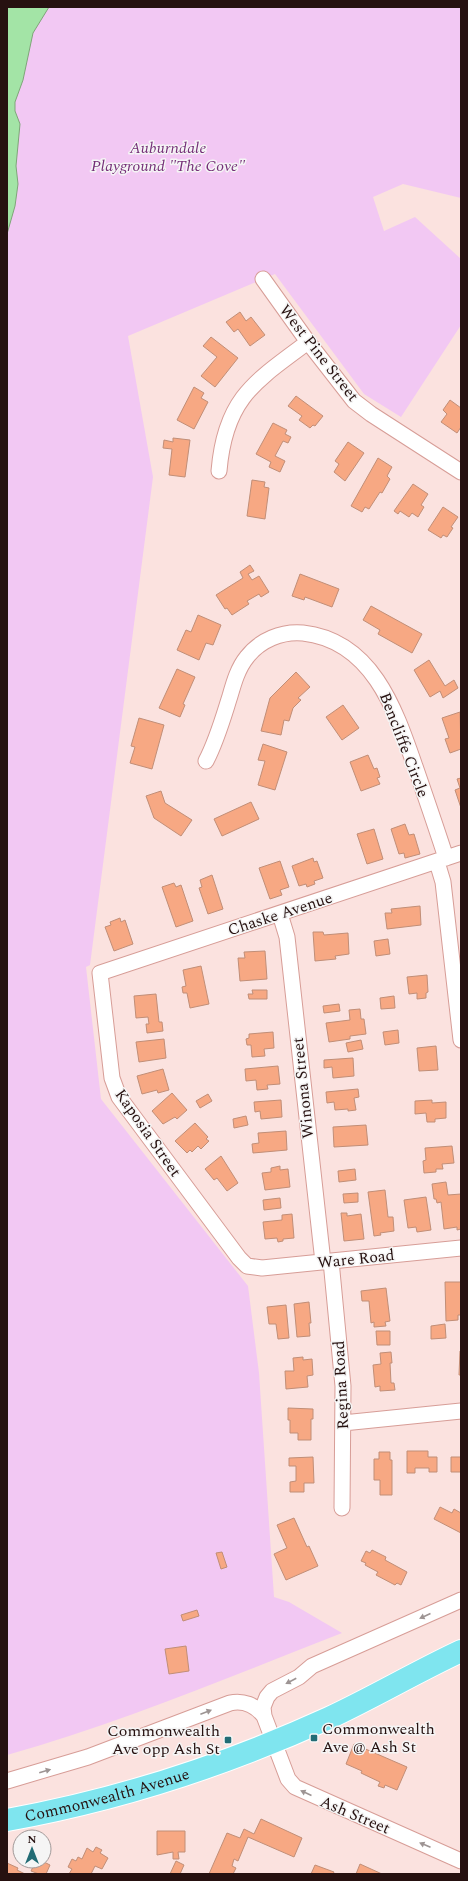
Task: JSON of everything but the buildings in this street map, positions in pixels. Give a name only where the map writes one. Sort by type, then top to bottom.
[{"type":"main road","name":"Commonwealth Avenue","points":[[7,1820],[75,1806],[150,1787],[274,1742],[341,1712],[461,1651]]},
{"type":"street","name":"West Pine Street","points":[[263,279],[344,390],[359,406],[461,472]]},
{"type":"street","points":[[219,472],[224,435],[232,415],[242,398],[257,381],[308,342]]},
{"type":"street","name":"Bencliffe Circle","points":[[206,761],[216,742],[239,670],[252,650],[267,640],[283,634],[302,633],[328,640],[344,648],[360,660],[374,675],[386,693],[402,731],[441,860],[461,1040]]},
{"type":"street","name":"Chaske Avenue","points":[[100,973],[461,853]]},
{"type":"street","name":"Winona Street","points":[[280,914],[287,937],[327,1262]]},
{"type":"street","name":"Kaposia Street","points":[[100,973],[112,1078],[119,1097],[239,1258],[252,1268]]},
{"type":"street","name":"Ware Road","points":[[252,1268],[461,1248]]},
{"type":"street","name":"Regina Road","points":[[327,1262],[341,1354],[343,1423],[342,1508]]},
{"type":"street","points":[[343,1423],[461,1411]]},
{"type":"street","points":[[264,1716],[264,1707],[269,1694],[299,1676],[312,1666],[461,1600]]},
{"type":"street","points":[[7,1781],[88,1757],[236,1702],[250,1705],[260,1711],[264,1716],[274,1742]]},
{"type":"street","name":"Ash Street","points":[[274,1742],[288,1779],[300,1791],[461,1861]]},
{"type":"green space","name":"Auburndale Playground \"The Cove\"","points":[[23,7],[461,7],[461,198],[403,184],[373,197],[384,231],[415,217],[461,259],[461,325],[401,417],[364,394],[275,274],[128,336],[153,477],[90,965],[86,967],[101,1099],[248,1286],[259,1373],[274,1597],[289,1602],[342,1633],[134,1714],[7,1755],[7,234],[15,206],[18,184],[16,166],[20,124],[15,111],[15,102],[23,80],[33,33],[44,15]]},
{"type":"shaded area","points":[[7,7],[49,7],[33,33],[23,80],[15,102],[15,111],[20,124],[16,166],[18,184],[15,206],[7,234]]},
{"type":"place","name":"Commonwealth Ave @ Ash St","points":[[314,1738]]},
{"type":"place","name":"Commonwealth Ave opp Ash St","points":[[228,1740]]}]
